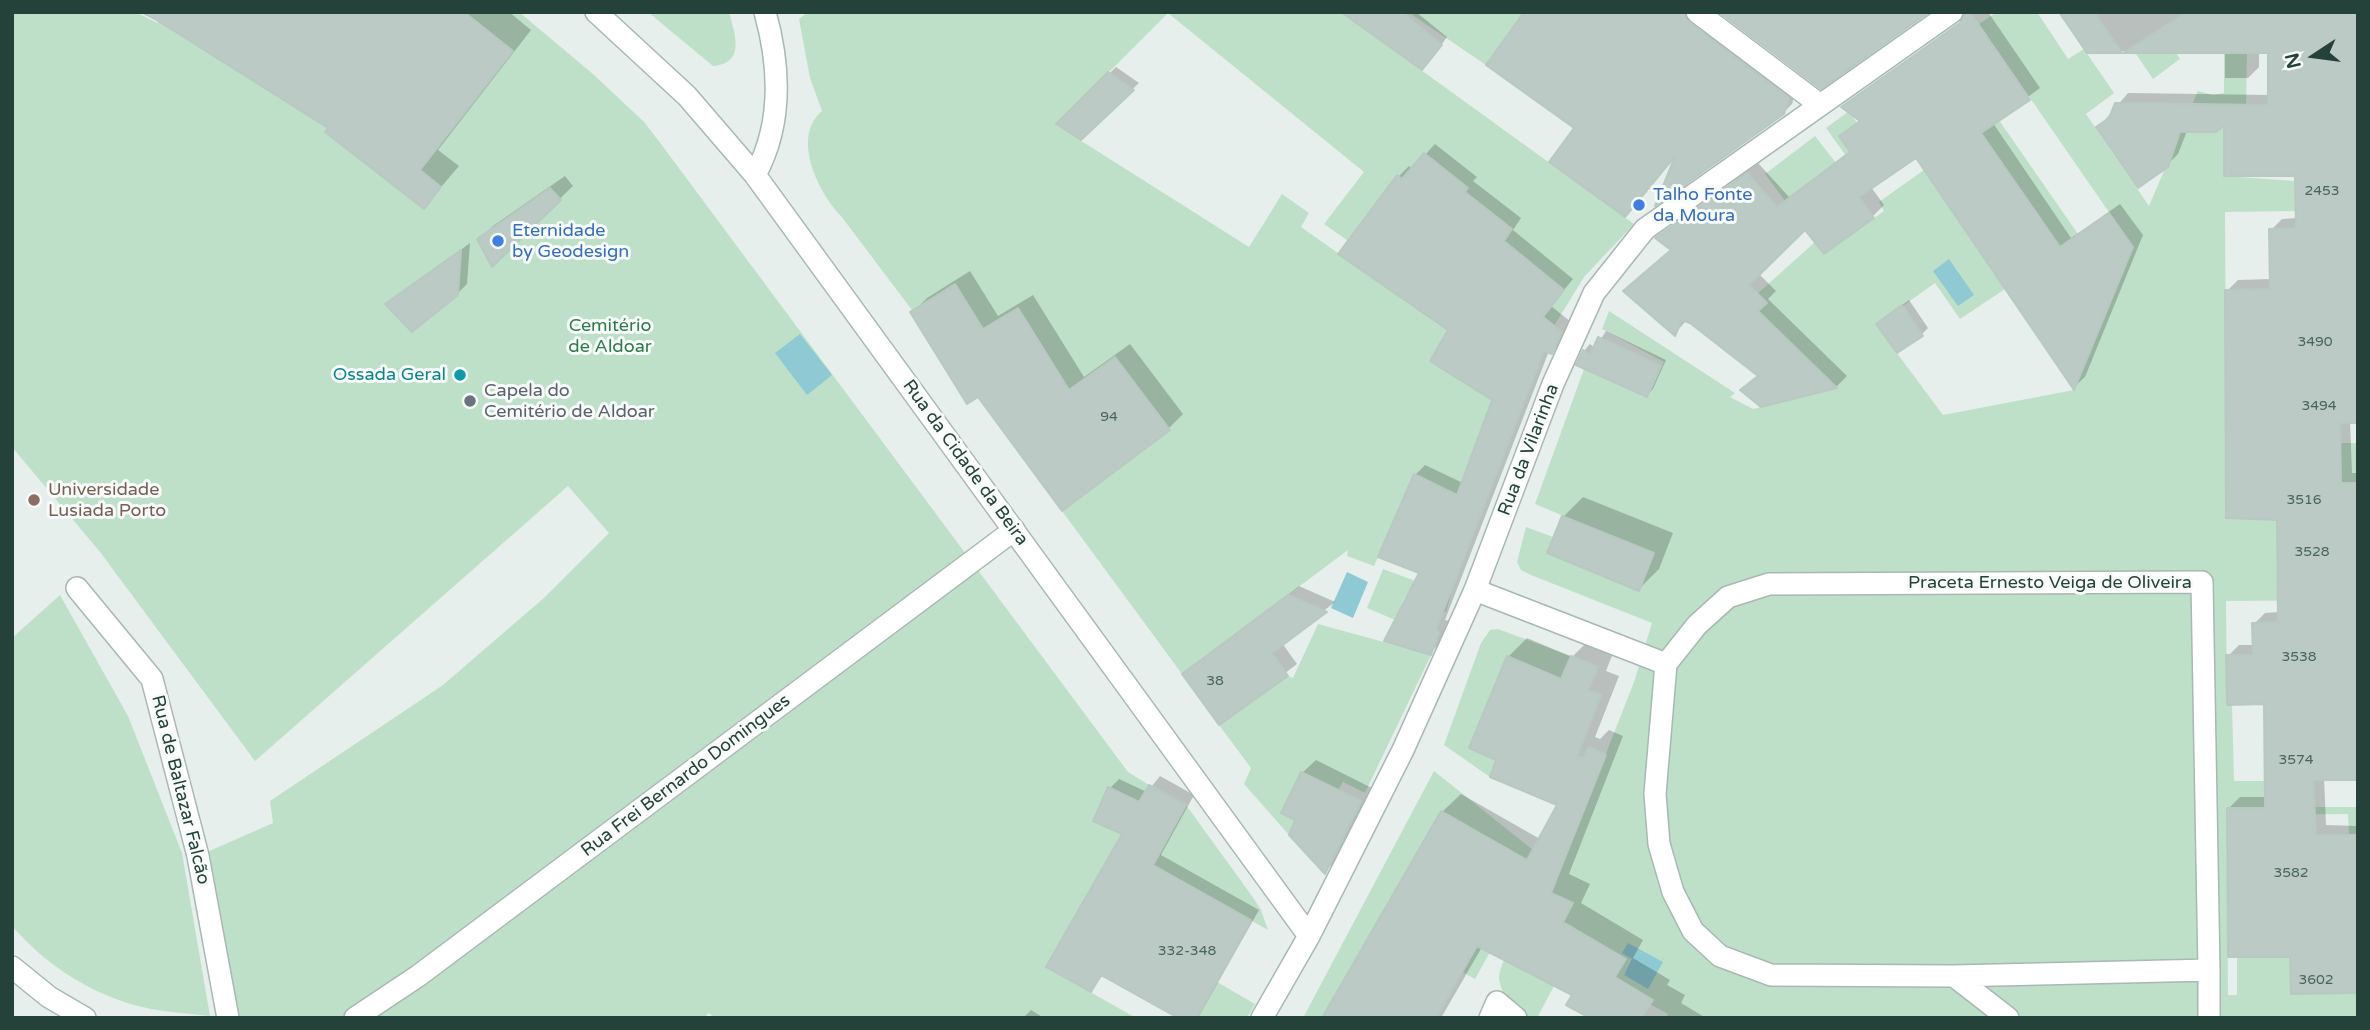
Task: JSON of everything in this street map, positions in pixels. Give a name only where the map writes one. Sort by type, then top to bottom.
[{"type":"street","name":"Rua da Cidade da Beira","points":[[596,12],[687,96],[755,175],[1309,936]]},
{"type":"street","points":[[755,175],[765,156],[777,100],[774,52],[765,12]]},
{"type":"street","points":[[1697,12],[1819,104]]},
{"type":"street","name":"Rua da Vilarinha","points":[[1262,1018],[1309,936],[1402,750],[1475,590],[1553,384],[1594,293],[1645,229],[1952,12]]},
{"type":"street","name":"Rua Frei Bernardo Domingues","points":[[355,1018],[418,976],[1014,530]]},
{"type":"street","name":"Praceta Ernesto Veiga de Oliveira","points":[[1666,664],[1697,625],[1728,597],[1769,584],[2202,582],[2208,1018]]},
{"type":"street","name":"Rua de Baltazar Falcão","points":[[77,588],[152,679],[198,856],[228,1018]]},
{"type":"street","points":[[1475,590],[1666,664],[1655,794],[1659,844],[1673,892],[1693,932],[1720,956],[1771,975],[1954,976],[2209,970]]},
{"type":"street","points":[[12,967],[49,997],[85,1018]]},
{"type":"street","points":[[1954,976],[2008,1018]]},
{"type":"street","points":[[1490,1018],[1497,1002],[1516,1018]]},
{"type":"green space","name":"Cemitério de Aldoar","points":[[12,12],[135,12],[158,23],[164,12],[184,12],[173,31],[303,112],[371,12],[519,12],[593,74],[644,122],[1128,772],[1149,785],[1046,967],[1136,1018],[716,1018],[708,1013],[705,1018],[240,1018],[205,853],[273,823],[270,801],[443,685],[545,597],[609,533],[568,486],[255,761],[100,552],[12,447]]},
{"type":"green space","points":[[648,12],[729,12],[736,46],[734,54],[723,64],[713,66]]},
{"type":"green space","points":[[808,12],[1341,12],[1634,224],[1584,277],[1554,326],[1384,266],[1324,224],[1364,172],[1168,13],[1056,125],[1249,247],[1282,194],[1309,213],[1301,227],[1412,305],[1464,322],[1456,360],[1438,348],[1430,361],[1519,417],[1515,429],[1486,418],[1457,495],[1414,474],[1374,566],[1347,556],[1348,550],[1182,674],[1062,511],[1170,429],[1115,357],[1007,436],[832,206],[817,179],[808,149],[809,135],[813,122],[822,111],[810,78],[799,19]]},
{"type":"green space","points":[[1408,12],[1524,12],[1486,65]]},
{"type":"green space","points":[[1997,12],[2037,12],[2068,59],[2084,49],[2114,93],[2086,114],[2149,206],[2198,91],[2213,95],[2224,93],[2224,53],[2247,53],[2246,105],[2224,176],[2295,181],[2296,211],[2225,212],[2226,396],[2258,443],[2358,443],[2358,483],[2341,483],[2341,469],[2277,469],[2358,600],[2226,601],[2227,704],[2232,704],[2234,781],[2282,781],[2283,807],[2358,807],[2358,836],[2349,835],[2348,814],[2250,815],[2250,808],[2227,808],[2228,995],[2237,995],[2237,957],[2297,957],[2290,971],[2291,994],[2358,993],[2358,1018],[1666,1018],[1668,1014],[1650,1004],[1652,999],[1615,977],[1625,960],[1559,932],[1573,903],[1542,888],[1560,871],[1634,682],[1652,623],[1531,575],[1521,570],[1517,562],[1526,527],[1553,537],[1547,553],[1639,591],[1654,554],[1535,504],[1584,369],[1647,397],[1664,362],[1602,329],[1609,311],[1735,393],[1730,397],[1753,409],[1790,400],[1763,374],[1717,345],[1730,328],[1739,334],[1766,303],[1757,294],[1815,242],[1824,254],[1884,211],[1879,202],[1924,170],[2005,289],[1960,319],[1935,283],[1876,325],[1943,415],[2074,390],[2133,247],[1979,24]],"holes":[[[1793,345],[1837,388],[1815,394],[1776,363]]]},
{"type":"green space","points":[[2160,29],[2180,59],[2153,79],[2132,48]]},
{"type":"green space","points":[[1987,103],[2078,234],[2047,255],[2040,218],[1968,117]]},
{"type":"green space","points":[[1849,111],[1857,123],[1839,137],[1874,187],[1870,189],[1826,128]]},
{"type":"green space","points":[[1815,136],[1836,163],[1785,201],[1765,174]]},
{"type":"green space","points":[[1383,569],[1451,594],[1446,612],[1405,597],[1395,620],[1367,608]]},
{"type":"green space","points":[[60,595],[128,716],[182,853],[210,1016],[143,1007],[99,992],[52,964],[12,926],[12,638]]},
{"type":"green space","points":[[1318,624],[1431,655],[1365,793],[1343,782],[1331,796],[1301,818],[1289,835],[1244,784],[1251,768],[1219,725],[1288,676],[1293,678]]},
{"type":"green space","points":[[1498,629],[1571,656],[1561,679],[1507,656],[1469,748],[1496,760],[1490,777],[1444,745],[1481,643],[1490,630]]},
{"type":"green space","points":[[1434,771],[1533,850],[1499,910],[1397,889],[1322,1018],[1303,1018]]},
{"type":"green space","points":[[1186,805],[1252,896],[1261,910],[1268,930],[1154,865]]},
{"type":"green space","points":[[1441,914],[1494,945],[1475,979],[1462,972]]},
{"type":"green space","points":[[1504,960],[1554,986],[1537,1018],[1518,1010],[1503,991],[1499,978]]},
{"type":"green space","points":[[1217,982],[1255,1004],[1247,1018],[1197,1018]]},
{"type":"water","points":[[1949,259],[1974,295],[1958,306],[1933,271]]},
{"type":"water","points":[[800,334],[832,375],[807,395],[775,353]]},
{"type":"water","points":[[1347,572],[1368,582],[1353,618],[1331,608]]},
{"type":"water","points":[[1628,943],[1663,962],[1648,989],[1624,975],[1632,959],[1622,953]]},
{"type":"building","points":[[144,12],[464,12],[513,51],[420,170],[441,187],[424,209],[325,132],[328,128]]},
{"type":"building","points":[[1341,12],[1402,12],[1442,45],[1422,70]]},
{"type":"building","points":[[1524,12],[1684,12],[1689,22],[1789,98],[1784,114],[1655,206],[1675,156],[1625,217],[1549,162],[1574,128],[1486,65]]},
{"type":"building","points":[[1719,12],[1929,12],[1821,89]]},
{"type":"building","points":[[1965,12],[1970,12],[2030,100],[1981,133],[2060,247],[2109,213],[2133,247],[2074,390],[1916,158],[1859,197],[1874,218],[1824,254],[1805,230],[1749,285],[1767,303],[1758,311],[1837,388],[1761,407],[1740,390],[1758,376],[1690,323],[1682,320],[1675,336],[1623,291],[1671,250],[1655,238],[1747,173],[1777,207],[1850,152],[1839,136],[1860,121],[1841,107],[1960,23]]},
{"type":"building","points":[[2059,12],[2094,12],[2122,53],[2087,53]]},
{"type":"building","points":[[2187,12],[2358,12],[2358,423],[2340,423],[2341,483],[2358,483],[2358,780],[2313,780],[2316,835],[2358,835],[2358,993],[2291,994],[2290,957],[2228,957],[2227,808],[2265,808],[2264,704],[2227,705],[2226,655],[2253,655],[2252,623],[2278,622],[2277,520],[2226,518],[2225,290],[2270,289],[2269,229],[2296,228],[2295,176],[2224,176],[2224,126],[2216,132],[2180,132],[2168,167],[2138,188],[2096,127],[2109,118],[2115,103],[2268,105],[2268,53],[2123,53]]},
{"type":"building","points":[[1108,72],[1134,90],[1081,140],[1056,124]]},
{"type":"building","points":[[1424,153],[1468,188],[1465,192],[1512,229],[1504,241],[1564,290],[1543,317],[1562,332],[1552,354],[1544,351],[1436,630],[1439,632],[1431,655],[1384,641],[1419,573],[1378,557],[1414,474],[1457,495],[1492,400],[1430,361],[1448,330],[1338,254],[1397,175],[1402,179]]},
{"type":"building","name":"Eternidade by Geodesign","points":[[550,188],[561,200],[492,267],[477,239]]},
{"type":"building","points":[[461,250],[458,295],[412,332],[385,304]]},
{"type":"building","points":[[955,284],[983,329],[1018,308],[1069,390],[1115,357],[1170,430],[1062,511],[978,397],[967,404],[910,312]]},
{"type":"building","points":[[1902,305],[1923,336],[1897,353],[1876,324]]},
{"type":"building","points":[[1598,337],[1661,366],[1647,397],[1576,365],[1583,350],[1590,355]]},
{"type":"building","points":[[1562,516],[1654,553],[1639,591],[1547,553]]},
{"type":"building","points":[[1288,595],[1327,612],[1272,653],[1288,676],[1219,725],[1182,674]]},
{"type":"building","points":[[1507,656],[1561,679],[1571,656],[1598,667],[1588,690],[1601,695],[1577,756],[1583,758],[1589,747],[1606,755],[1551,893],[1573,903],[1563,922],[1626,959],[1615,977],[1653,1000],[1641,1018],[1590,1018],[1566,1005],[1572,995],[1477,946],[1436,1018],[1322,1018],[1441,811],[1527,860],[1557,805],[1490,777],[1496,760],[1469,748]]},
{"type":"building","points":[[1301,772],[1361,801],[1325,874],[1289,835],[1295,820],[1281,813]]},
{"type":"building","points":[[1149,785],[1186,805],[1153,865],[1251,920],[1197,1018],[1178,1018],[1101,975],[1091,992],[1046,967],[1122,834],[1093,821],[1108,787],[1139,802]]},
{"type":"place","name":"Talho Fonte da Moura","points":[[1639,205]]},
{"type":"place","name":"Eternidade by Geodesign","points":[[498,241]]},
{"type":"place","name":"Ossada Geral","points":[[460,375]]},
{"type":"place","name":"Capela do Cemitério de Aldoar","points":[[470,401]]},
{"type":"place","name":"Universidade Lusiada Porto","points":[[34,500]]}]
